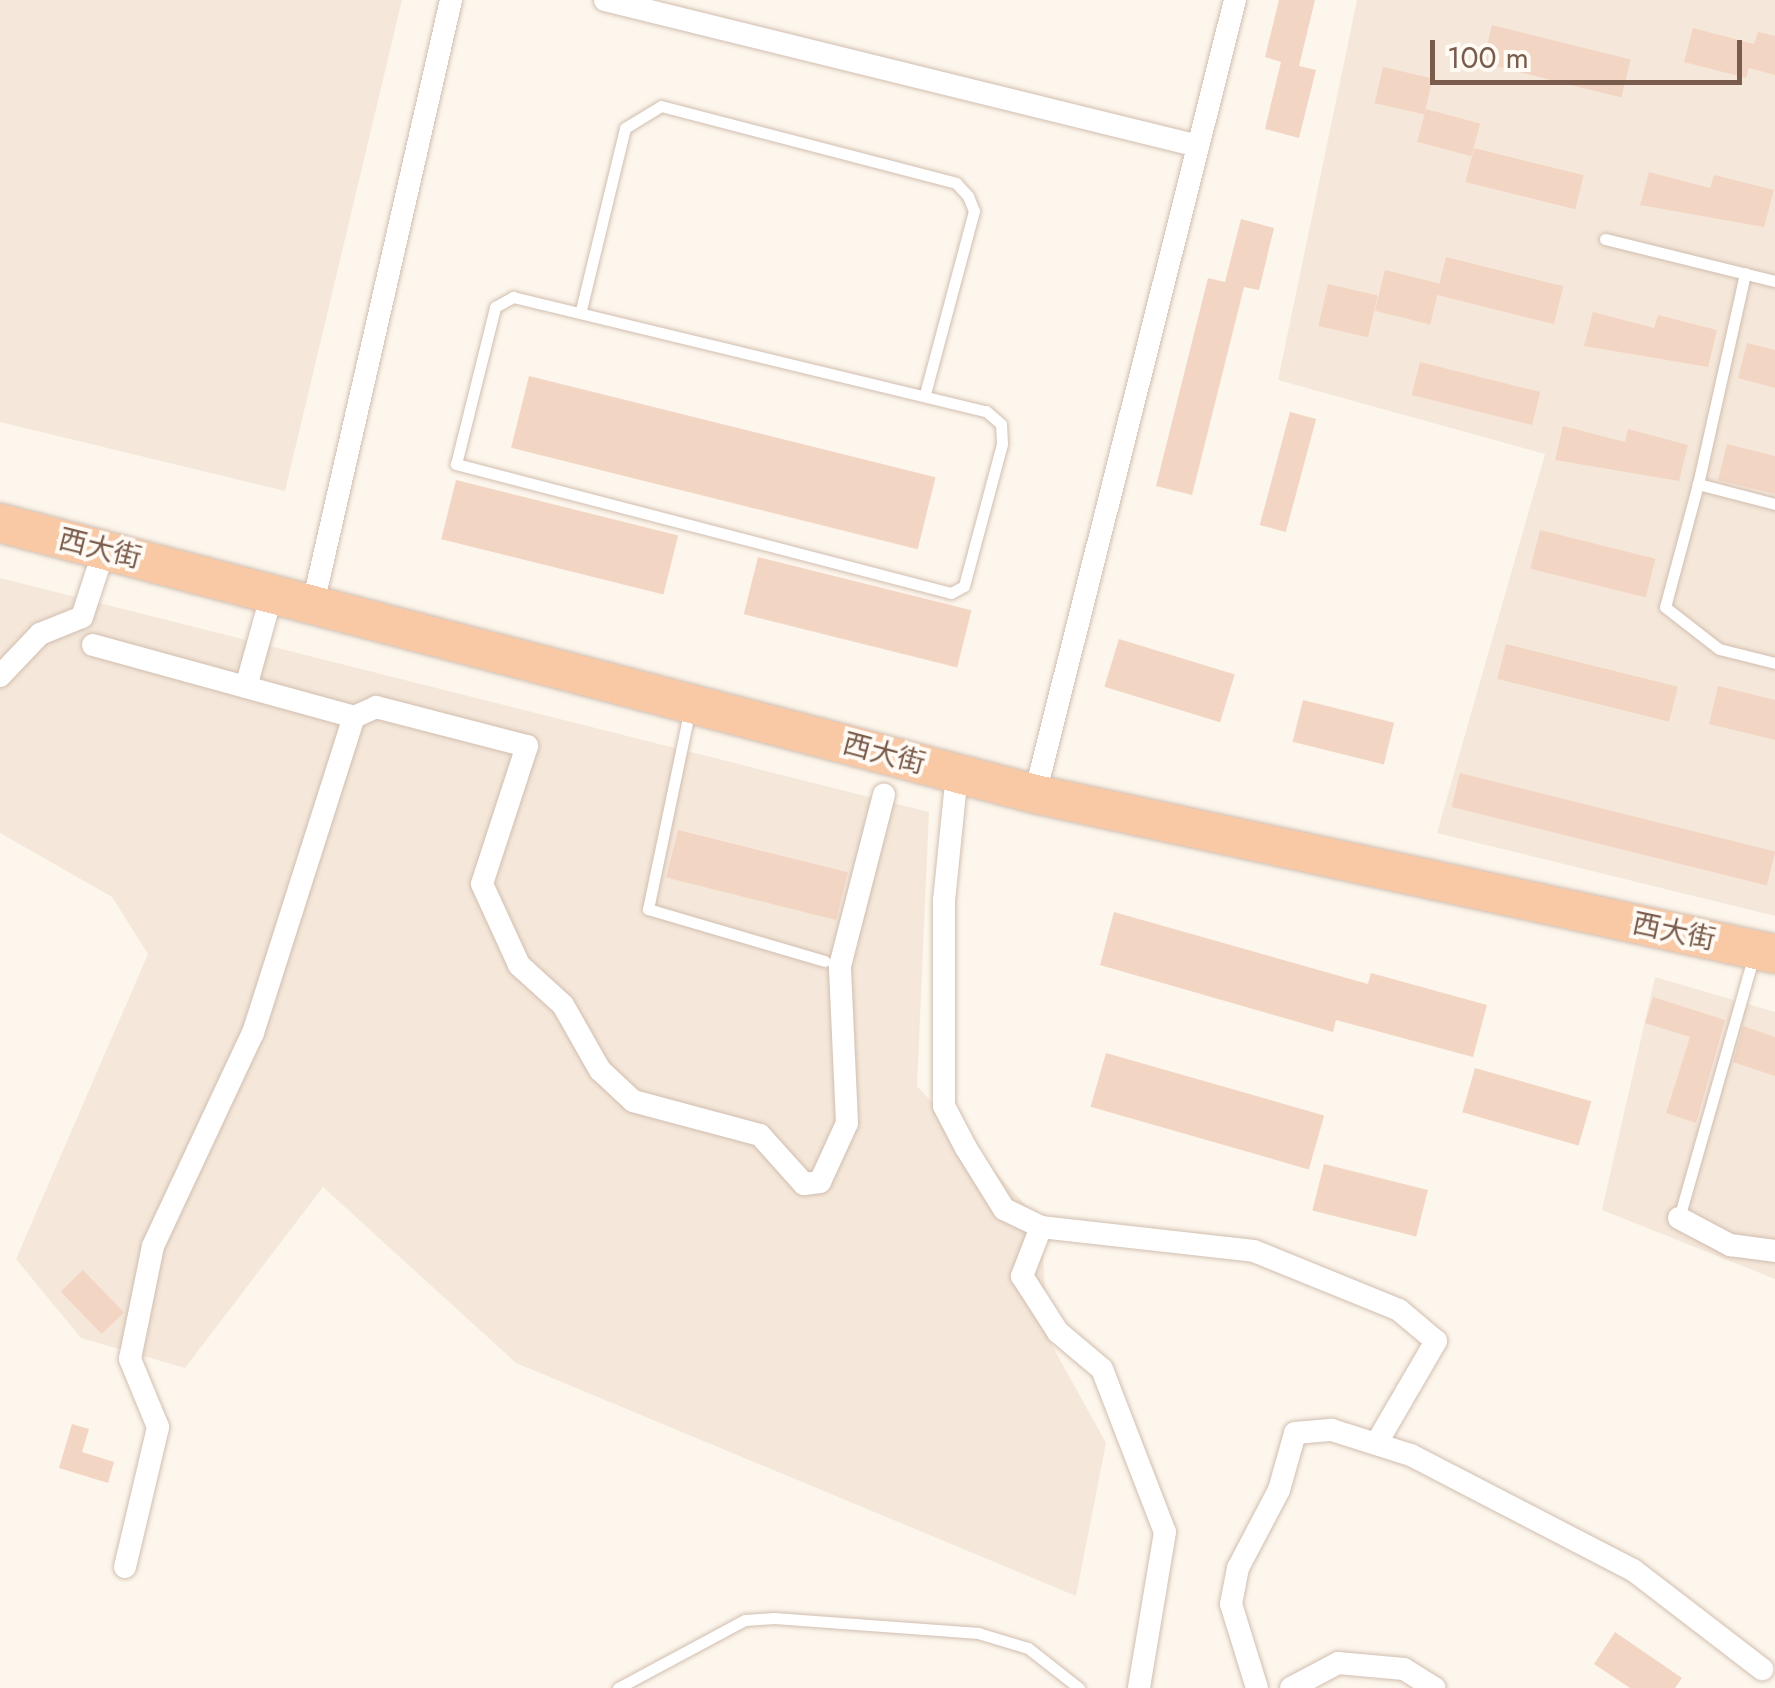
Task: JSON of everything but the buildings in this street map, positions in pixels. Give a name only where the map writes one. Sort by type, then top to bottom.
[{"type":"highway","name":"西大街","points":[[0,523],[1036,794],[1765,952]]},
{"type":"street","points":[[313,604],[451,0]]},
{"type":"street","points":[[605,0],[1198,146]]},
{"type":"street","points":[[1036,794],[1235,0]]},
{"type":"street","points":[[0,676],[40,634],[82,617],[104,550]]},
{"type":"street","points":[[246,687],[272,593]]},
{"type":"street","points":[[94,645],[354,716],[376,707],[527,746],[482,884],[519,965],[563,1006],[600,1070],[633,1102],[760,1136],[804,1184],[820,1182],[847,1123],[840,966],[884,795]]},
{"type":"street","points":[[125,1568],[158,1427],[130,1359],[153,1246],[254,1033],[354,716]]},
{"type":"street","points":[[957,773],[944,900],[944,1106],[1004,1208],[1042,1228],[1254,1251],[1399,1310],[1436,1341],[1376,1444]]},
{"type":"street","points":[[1679,1218],[1730,1245],[1775,1251]]},
{"type":"street","points":[[1042,1228],[1022,1276],[1058,1332],[1102,1369],[1166,1532],[1139,1688]]},
{"type":"street","points":[[1257,1688],[1230,1604],[1295,1433],[1332,1430],[1376,1444],[1633,1570],[1762,1669]]},
{"type":"street","points":[[1291,1688],[1338,1663],[1404,1669],[1434,1688]]},
{"type":"lane","points":[[581,310],[626,128],[661,106],[956,183],[968,196],[974,211],[925,394]]},
{"type":"lane","points":[[1605,240],[1774,277]]},
{"type":"lane","points":[[1744,273],[1698,484],[1665,607],[1720,650],[1775,663]]},
{"type":"lane","points":[[512,296],[925,394],[986,411],[1001,424],[964,586],[951,593],[456,464],[495,307],[512,296]]},
{"type":"lane","points":[[1698,484],[1775,504]]},
{"type":"lane","points":[[691,704],[648,909],[825,961]]},
{"type":"lane","points":[[1679,1218],[1765,952]]},
{"type":"lane","points":[[618,1688],[746,1620],[774,1618],[978,1633],[1028,1648],[1079,1688]]},
{"type":"shaded area","points":[[0,0],[402,0],[285,491],[0,422]]},
{"type":"shaded area","points":[[1357,0],[1775,0],[1775,916],[1437,833],[1545,454],[1278,380]]},
{"type":"shaded area","points":[[0,578],[929,812],[917,1086],[1041,1222],[1048,1338],[1106,1443],[1076,1596],[516,1363],[323,1187],[185,1368],[81,1338],[16,1259],[148,954],[112,897],[0,833]]},
{"type":"shaded area","points":[[1655,977],[1775,1012],[1775,1279],[1602,1210]]}]
